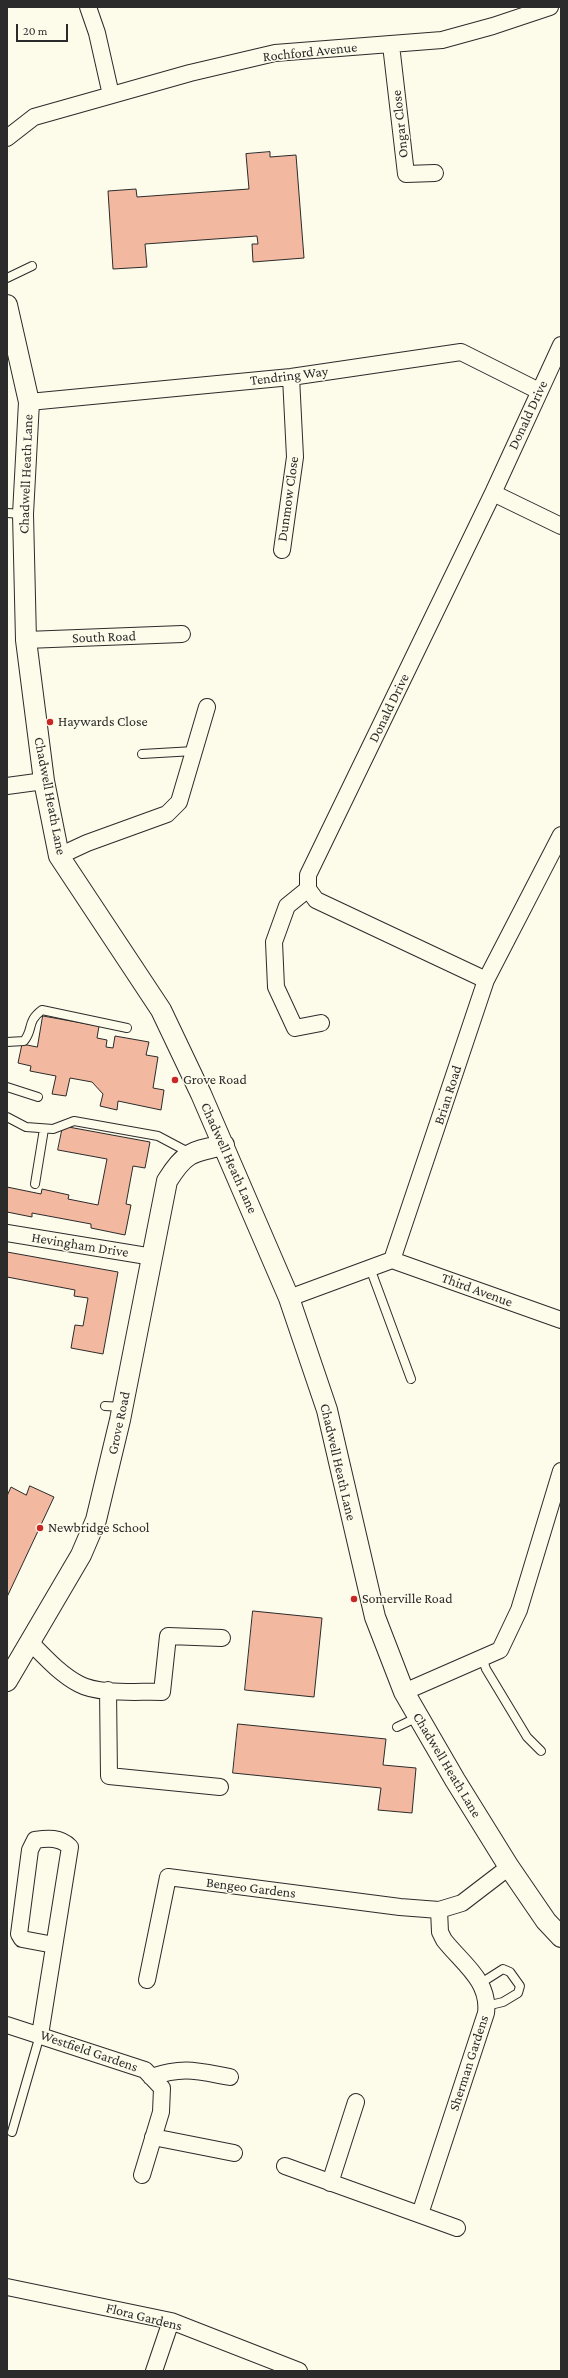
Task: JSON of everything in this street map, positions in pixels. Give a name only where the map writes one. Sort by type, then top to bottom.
[{"type":"street","points":[[88,7],[97,33],[111,95]]},
{"type":"street","name":"Rochford Avenue","points":[[7,138],[34,117],[111,95],[275,53],[442,40],[493,26],[550,7]]},
{"type":"street","name":"Ongar Close","points":[[391,45],[406,174],[435,173]]},
{"type":"street","name":"Chadwell Heath Lane","points":[[7,306],[29,402],[15,514],[26,640],[44,781],[59,856],[161,1010],[224,1145],[289,1298],[327,1410],[375,1617],[404,1692],[455,1780],[509,1867],[546,1921],[561,1937]]},
{"type":"street","name":"Donald Drive","points":[[308,889],[308,875],[493,493],[561,345]]},
{"type":"street","name":"Tendring Way","points":[[29,402],[291,377],[462,352],[539,391]]},
{"type":"street","name":"Dunmow Close","points":[[282,550],[296,457],[291,377]]},
{"type":"street","points":[[493,493],[561,526]]},
{"type":"street","name":"South Road","points":[[26,640],[182,634]]},
{"type":"street","points":[[59,856],[87,843],[168,814],[179,802],[207,706]]},
{"type":"street","points":[[7,786],[44,781]]},
{"type":"street","name":"Brian Road","points":[[392,1260],[486,980],[561,835]]},
{"type":"street","points":[[321,1023],[296,1028],[276,986],[274,942],[287,906],[308,889],[316,900],[486,980]]},
{"type":"street","points":[[190,1152],[224,1145]]},
{"type":"street","name":"Grove Road","points":[[7,1681],[81,1555],[96,1520],[113,1407],[153,1257],[167,1181],[177,1165],[190,1152]]},
{"type":"street","name":"Hevingham Drive","points":[[7,1233],[153,1257]]},
{"type":"street","points":[[289,1298],[392,1260]]},
{"type":"street","name":"Third Avenue","points":[[392,1260],[561,1320]]},
{"type":"street","points":[[404,1692],[500,1650],[519,1610],[561,1470]]},
{"type":"street","points":[[30,1642],[65,1675],[80,1685],[108,1690],[162,1692],[168,1636],[222,1638]]},
{"type":"street","points":[[108,1690],[108,1776],[220,1787]]},
{"type":"street","points":[[40,2035],[70,1847],[64,1840],[48,1838],[35,1840],[30,1850],[18,1934],[22,1940],[54,1945]]},
{"type":"street","points":[[439,1910],[462,1903],[509,1867]]},
{"type":"street","name":"Bengeo Gardens","points":[[147,1980],[168,1877],[400,1907],[439,1910]]},
{"type":"street","name":"Sherman Gardens","points":[[420,2214],[486,2006],[481,1983],[444,1940],[440,1932],[439,1910]]},
{"type":"street","name":"Westfield Gardens","points":[[7,2025],[144,2070],[162,2088],[161,2112],[142,2174]]},
{"type":"street","points":[[151,2077],[172,2070],[187,2070],[230,2077]]},
{"type":"street","points":[[330,2183],[356,2102]]},
{"type":"street","points":[[153,2137],[234,2153]]},
{"type":"street","points":[[285,2166],[457,2228]]},
{"type":"street","name":"Flora Gardens","points":[[7,2287],[171,2321],[299,2371]]},
{"type":"street","points":[[154,2371],[171,2321]]},
{"type":"lane","points":[[7,278],[32,266]]},
{"type":"lane","points":[[142,754],[194,752]]},
{"type":"lane","points":[[7,1042],[24,1041],[28,1036],[32,1017],[42,1010],[127,1028]]},
{"type":"lane","points":[[7,1087],[38,1097]]},
{"type":"lane","points":[[7,1117],[26,1127],[53,1129],[74,1121],[158,1136],[190,1152]]},
{"type":"lane","points":[[35,1184],[44,1129]]},
{"type":"lane","points":[[370,1268],[411,1379]]},
{"type":"lane","points":[[482,1657],[486,1669],[527,1737],[541,1751]]},
{"type":"lane","points":[[397,1727],[418,1716]]},
{"type":"lane","points":[[481,1983],[503,1969],[510,1972],[520,1986],[518,1994],[502,2002],[486,2006]]},
{"type":"lane","points":[[12,2132],[40,2035]]},
{"type":"building","points":[[270,152],[270,157],[296,155],[304,258],[253,262],[252,244],[258,244],[257,236],[145,244],[147,267],[113,269],[108,191],[136,189],[137,197],[249,189],[246,154]]},
{"type":"building","points":[[43,1016],[99,1026],[97,1038],[107,1040],[106,1047],[113,1048],[115,1036],[149,1042],[146,1055],[158,1057],[153,1088],[164,1090],[161,1110],[118,1101],[117,1110],[100,1106],[103,1094],[92,1082],[70,1078],[66,1096],[52,1094],[56,1076],[30,1071],[31,1066],[18,1063],[22,1044],[37,1047]]},
{"type":"building","points":[[63,1126],[150,1142],[145,1168],[133,1166],[126,1204],[131,1205],[125,1235],[91,1228],[91,1224],[32,1213],[32,1217],[7,1212],[7,1187],[41,1194],[42,1189],[69,1195],[68,1199],[98,1205],[107,1159],[58,1150]]},
{"type":"building","points":[[7,1252],[118,1272],[103,1354],[71,1348],[75,1325],[83,1326],[88,1298],[74,1296],[75,1290],[7,1277]]},
{"type":"building","points":[[30,1486],[54,1497],[7,1597],[7,1496],[11,1487],[26,1495]]},
{"type":"building","points":[[253,1611],[322,1618],[314,1697],[245,1690]]},
{"type":"building","points":[[238,1724],[386,1739],[383,1765],[416,1768],[412,1813],[378,1810],[381,1788],[233,1773]]},
{"type":"place","name":"Haywards Close","points":[[50,722]]},
{"type":"place","name":"Grove Road","points":[[175,1080]]},
{"type":"place","name":"Newbridge School","points":[[40,1528]]},
{"type":"place","name":"Somerville Road","points":[[354,1599]]}]
